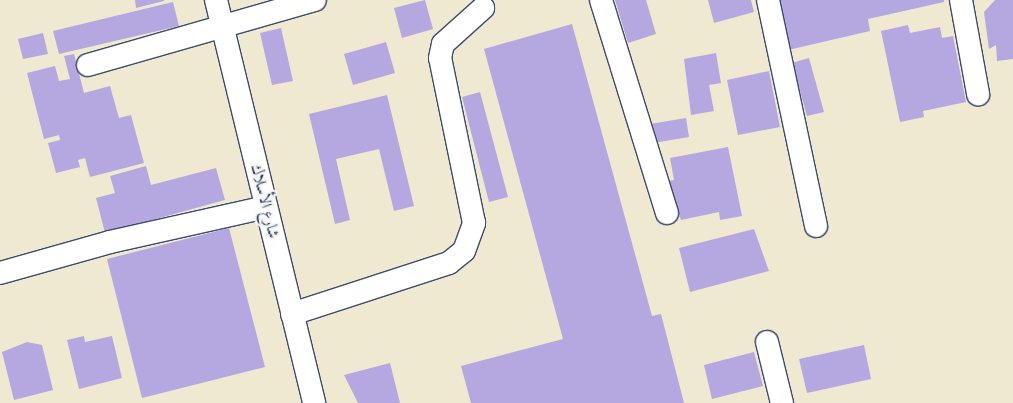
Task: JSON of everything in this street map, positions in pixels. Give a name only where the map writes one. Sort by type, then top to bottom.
[{"type":"street","name":"شارع الأسلاك","points":[[216,0],[314,403]]},
{"type":"street","points":[[88,65],[222,25],[315,0]]},
{"type":"street","points":[[601,0],[667,213]]},
{"type":"street","points":[[768,0],[816,226]]},
{"type":"street","points":[[961,0],[978,94]]},
{"type":"street","points":[[292,314],[449,263],[464,251],[474,223],[440,58],[443,44],[483,8]]},
{"type":"street","points":[[0,274],[110,242],[266,207]]},
{"type":"street","points":[[767,342],[782,403]]},
{"type":"building","points":[[135,0],[164,0],[164,1],[136,8]]},
{"type":"building","points":[[425,0],[433,29],[402,38],[394,8]]},
{"type":"building","points":[[615,0],[646,0],[656,34],[628,43]]},
{"type":"building","points":[[708,0],[751,0],[754,12],[714,23]]},
{"type":"building","points":[[776,0],[944,0],[944,2],[868,19],[870,31],[788,50]]},
{"type":"building","points":[[995,0],[1013,0],[1013,59],[997,61],[996,45],[989,49],[984,12]]},
{"type":"building","points":[[173,2],[179,26],[59,54],[53,31]]},
{"type":"building","points":[[572,24],[652,316],[661,314],[684,403],[471,403],[461,366],[563,339],[484,49]]},
{"type":"building","points":[[908,25],[910,33],[940,27],[942,38],[953,36],[966,102],[923,111],[924,117],[900,122],[881,31]]},
{"type":"building","points":[[281,28],[293,81],[272,85],[260,33]]},
{"type":"building","points":[[43,33],[48,54],[23,59],[18,39]]},
{"type":"building","points":[[386,42],[395,73],[353,85],[344,54]]},
{"type":"building","points":[[716,53],[721,83],[709,85],[714,111],[691,115],[684,59]]},
{"type":"building","points":[[74,54],[84,93],[110,86],[119,118],[131,115],[144,163],[90,177],[85,158],[78,160],[80,167],[56,173],[48,143],[60,140],[59,135],[44,139],[27,73],[55,66],[59,81],[70,79],[64,56]]},
{"type":"building","points":[[809,58],[824,112],[807,116],[792,63]]},
{"type":"building","points":[[769,71],[780,127],[738,135],[727,80]]},
{"type":"building","points":[[480,92],[508,197],[489,202],[462,97]]},
{"type":"building","points":[[387,95],[414,206],[394,211],[379,149],[336,159],[350,220],[335,224],[309,114]]},
{"type":"building","points":[[686,118],[689,137],[653,143],[650,124]]},
{"type":"building","points":[[728,147],[742,216],[720,220],[719,212],[681,220],[668,181],[674,180],[670,158]]},
{"type":"building","points":[[146,166],[151,185],[216,168],[225,200],[105,233],[96,198],[115,193],[110,176]]},
{"type":"building","points":[[229,228],[265,367],[142,398],[107,259]]},
{"type":"building","points":[[754,229],[769,271],[690,292],[679,248]]},
{"type":"building","points":[[84,336],[85,342],[112,336],[122,378],[79,389],[67,340]]},
{"type":"building","points":[[27,342],[42,345],[53,390],[14,400],[2,352]]},
{"type":"building","points":[[864,345],[871,379],[807,393],[799,359]]},
{"type":"building","points":[[754,352],[763,386],[712,399],[704,365]]},
{"type":"building","points":[[390,363],[400,403],[358,403],[344,375]]}]
